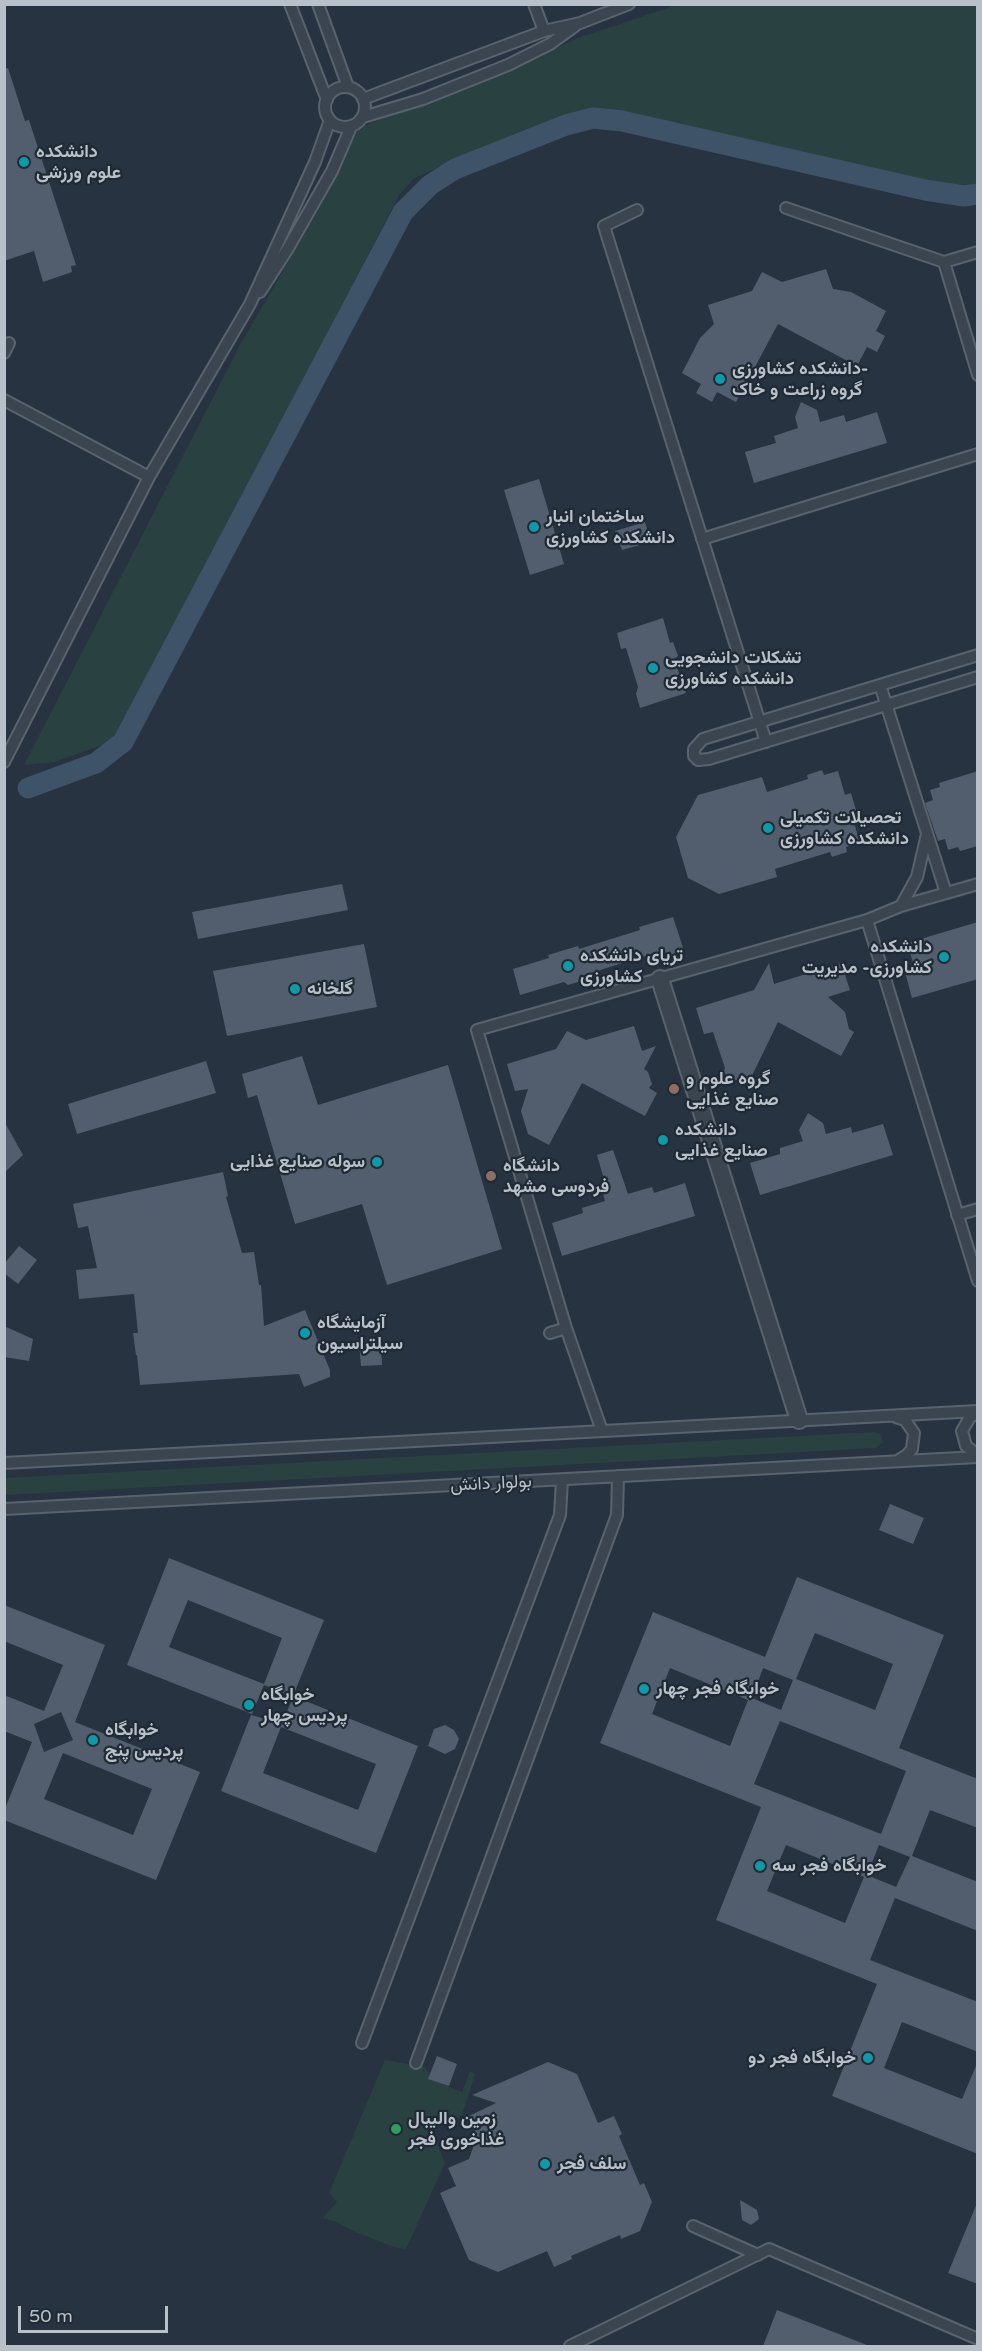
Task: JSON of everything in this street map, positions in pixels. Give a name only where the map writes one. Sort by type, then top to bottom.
[{"type":"street","points":[[660,979],[799,1420]]},
{"type":"lane","points":[[290,4],[327,100],[326,113],[330,120],[343,127],[351,127]]},
{"type":"lane","points":[[318,4],[348,87]]},
{"type":"lane","points":[[534,4],[544,31]]},
{"type":"lane","points":[[363,99],[544,31],[580,23],[628,4]]},
{"type":"lane","points":[[250,304],[287,250],[332,171],[351,127],[363,117],[423,99],[508,64],[550,44],[580,23]]},
{"type":"lane","points":[[327,100],[333,91],[348,87],[356,90],[363,99],[365,110],[363,117]]},
{"type":"lane","points":[[4,762],[149,477],[250,304],[315,162],[330,120]]},
{"type":"lane","points":[[786,208],[944,262],[978,252]]},
{"type":"lane","points":[[637,210],[603,226],[766,742]]},
{"type":"lane","points":[[944,262],[978,375]]},
{"type":"lane","points":[[4,400],[149,477]]},
{"type":"lane","points":[[702,538],[978,454]]},
{"type":"lane","points":[[978,655],[703,739],[694,749],[694,756],[699,760],[710,759],[978,677]]},
{"type":"lane","points":[[880,685],[946,893]]},
{"type":"lane","points":[[901,906],[917,877],[927,834]]},
{"type":"lane","points":[[602,1431],[566,1328],[477,1030],[867,920],[901,906],[978,884]]},
{"type":"lane","points":[[867,920],[978,1281]]},
{"type":"lane","points":[[957,1215],[978,1209]]},
{"type":"lane","points":[[550,1333],[566,1328]]},
{"type":"lane","points":[[4,1463],[978,1412]]},
{"type":"lane","points":[[978,1412],[970,1417],[962,1431],[966,1446],[978,1456]]},
{"type":"lane","points":[[890,1416],[905,1420],[914,1433],[912,1449],[907,1455],[893,1461]]},
{"type":"lane","name":"بولوار دانش","points":[[4,1509],[978,1456]]},
{"type":"lane","points":[[416,2063],[617,1515],[618,1476]]},
{"type":"lane","points":[[362,2043],[560,1515],[562,1480]]},
{"type":"lane","points":[[693,2226],[758,2255]]},
{"type":"lane","points":[[570,2346],[769,2249],[978,2339]]},
{"type":"green space","points":[[677,5],[977,5],[977,185],[922,183],[800,151],[634,116],[579,112],[465,155],[413,179],[399,195],[127,720],[110,742],[55,762],[24,765],[240,345],[316,214],[359,128],[526,63],[578,38]]},
{"type":"green space","points":[[880,1433],[883,1442],[876,1448],[5,1495],[5,1478]]},
{"type":"green space","name":"زمین والیبال غذاخوری فجر","points":[[385,2060],[425,2067],[433,2080],[462,2092],[470,2071],[475,2074],[462,2115],[454,2120],[440,2120],[431,2137],[437,2143],[445,2163],[406,2249],[394,2247],[323,2218],[337,2202],[329,2193]]},
{"type":"building","name":"دانشکده علوم ورزشی","points":[[8,68],[25,121],[29,120],[76,265],[71,266],[72,272],[43,282],[34,251],[4,261],[4,69]]},
{"type":"building","name":"دانشکده کشاورزی- گروه زراعت و خاک","points":[[826,269],[833,289],[851,292],[886,311],[876,331],[885,336],[877,352],[867,347],[857,366],[778,324],[736,402],[717,392],[712,402],[696,393],[701,384],[682,373],[700,338],[714,324],[708,305],[752,291],[762,272],[782,282]]},
{"type":"building","points":[[801,402],[817,410],[820,422],[844,415],[846,422],[877,412],[887,443],[754,483],[745,452],[776,443],[774,436],[798,428],[795,417]]},
{"type":"building","name":"ساختمان انبار دانشکده کشاورزی","points":[[539,479],[564,564],[530,575],[504,490]]},
{"type":"building","name":"ساختمان انبار دانشکده کشاورزی","points":[[645,522],[651,542],[622,550],[615,531]]},
{"type":"building","name":"تشکلات دانشجویی دانشکده کشاورزی","points":[[663,618],[670,643],[673,642],[678,656],[674,659],[686,693],[640,708],[636,694],[638,687],[626,648],[621,649],[617,633]]},
{"type":"building","name":"تحصیلات تکمیلی دانشکده کشاورزی","points":[[822,770],[824,775],[838,771],[845,795],[851,793],[858,817],[853,819],[860,843],[846,847],[847,852],[832,857],[830,852],[775,869],[777,877],[719,894],[688,878],[676,837],[698,795],[762,777],[767,792],[808,779],[807,775]]},
{"type":"building","points":[[978,771],[978,846],[960,851],[958,847],[948,850],[945,839],[938,841],[925,803],[933,800],[930,790],[940,787],[939,783]]},
{"type":"building","points":[[342,884],[348,910],[198,939],[192,912]]},
{"type":"building","name":"تریای دانشکده کشاورزی","points":[[673,917],[684,951],[666,956],[664,950],[581,976],[578,982],[568,985],[564,982],[520,995],[513,969],[549,958],[548,955],[578,946],[579,949]]},
{"type":"building","name":"دانشکده کشاورزی- مدیریت","points":[[978,922],[978,979],[912,998],[905,972],[915,969],[907,943]]},
{"type":"building","name":"گلخانه","points":[[364,944],[377,1007],[227,1036],[213,971]]},
{"type":"building","points":[[769,963],[774,984],[841,963],[850,990],[828,997],[845,1012],[849,1029],[854,1032],[841,1056],[778,1022],[747,1086],[723,1073],[725,1068],[713,1032],[704,1034],[696,1008],[754,990]]},
{"type":"building","points":[[634,1026],[642,1051],[656,1046],[644,1069],[648,1072],[652,1084],[649,1088],[657,1093],[645,1116],[582,1083],[549,1145],[528,1134],[521,1111],[528,1089],[515,1091],[507,1064],[556,1049],[567,1031],[586,1040]]},
{"type":"building","name":"سوله صنایع غذایی","points":[[302,1056],[318,1105],[448,1065],[502,1249],[387,1285],[362,1204],[295,1224],[257,1095],[248,1098],[242,1074]]},
{"type":"building","points":[[206,1061],[216,1093],[77,1134],[68,1104]]},
{"type":"building","points":[[808,1113],[823,1123],[826,1134],[851,1127],[852,1133],[883,1124],[893,1155],[760,1195],[750,1163],[780,1154],[780,1148],[803,1141],[799,1130]]},
{"type":"building","points":[[4,1121],[23,1155],[4,1173]]},
{"type":"building","points":[[613,1150],[628,1194],[652,1187],[654,1193],[685,1183],[695,1216],[562,1256],[552,1223],[583,1213],[582,1208],[605,1201],[602,1189],[605,1183],[597,1155]]},
{"type":"building","points":[[223,1172],[228,1196],[226,1197],[242,1253],[254,1252],[259,1285],[261,1285],[264,1326],[305,1310],[330,1370],[330,1377],[304,1387],[299,1374],[140,1385],[133,1333],[138,1333],[134,1294],[79,1299],[76,1270],[97,1268],[88,1226],[78,1228],[73,1204]]},
{"type":"building","points":[[19,1246],[37,1260],[18,1284],[4,1273],[4,1264]]},
{"type":"building","points":[[4,1326],[33,1339],[29,1361],[4,1357]]},
{"type":"building","points":[[381,1341],[382,1365],[361,1366],[359,1342]]},
{"type":"building","points":[[890,1504],[924,1518],[913,1544],[879,1530]]},
{"type":"building","name":"خوابگاه پردیس چهار","points":[[169,1558],[324,1620],[293,1696],[418,1746],[376,1853],[221,1791],[251,1715],[282,1724],[293,1697],[264,1685],[252,1714],[127,1665]],"holes":[[[188,1600],[282,1638],[264,1684],[169,1647]],[[281,1727],[376,1764],[358,1810],[263,1773]]]},
{"type":"building","points":[[797,1577],[944,1635],[899,1748],[978,1779],[978,1828],[930,1810],[912,1856],[978,1882],[978,1931],[895,1898],[870,1960],[978,2002],[978,2052],[902,2022],[884,2068],[962,2099],[978,2061],[978,2154],[832,2096],[877,1984],[716,1920],[761,1807],[600,1743],[653,1612],[765,1657]],"holes":[[[815,1633],[893,1664],[875,1710],[796,1679]],[[670,1668],[748,1700],[730,1746],[652,1714]],[[763,1668],[793,1680],[781,1710],[752,1698]],[[780,1721],[906,1771],[881,1834],[754,1784]],[[786,1845],[864,1877],[845,1923],[767,1891]],[[879,1845],[910,1857],[896,1887],[867,1875]]]},
{"type":"building","name":"خوابگاه پردیس پنج","points":[[4,1605],[105,1645],[75,1722],[200,1772],[156,1880],[4,1820],[4,1811],[32,1742],[4,1731],[4,1695],[44,1711],[63,1665],[4,1641]],"holes":[[[61,1712],[73,1740],[44,1752],[34,1724]],[[63,1753],[152,1789],[133,1835],[44,1799]]]},
{"type":"building","points":[[445,1725],[454,1730],[459,1739],[455,1749],[445,1754],[428,1746],[434,1729]]},
{"type":"building","points":[[437,2056],[457,2064],[449,2086],[428,2079]]},
{"type":"building","name":"سلف فجر","points":[[548,2062],[577,2074],[598,2123],[614,2116],[622,2134],[619,2136],[640,2185],[644,2183],[652,2202],[640,2231],[621,2239],[620,2235],[571,2256],[572,2259],[554,2267],[547,2251],[498,2272],[469,2260],[440,2193],[456,2186],[448,2168],[469,2159],[477,2136],[469,2116],[496,2103],[472,2095]]},
{"type":"building","points":[[740,2200],[757,2210],[759,2219],[751,2225],[742,2220]]},
{"type":"building","points":[[978,2203],[978,2284],[948,2273]]},
{"type":"building","points":[[777,2310],[867,2345],[763,2346]]},
{"type":"waterway","points":[[28,788],[96,763],[123,742],[403,212],[430,185],[455,169],[566,125],[593,118],[622,121],[925,190],[964,196],[978,194]]},
{"type":"place","name":"دانشکده علوم ورزشی","points":[[24,162]]},
{"type":"place","name":"دانشکده کشاورزی- گروه زراعت و خاک","points":[[720,379]]},
{"type":"place","name":"ساختمان انبار دانشکده کشاورزی","points":[[534,527]]},
{"type":"place","name":"تشکلات دانشجویی دانشکده کشاورزی","points":[[653,668]]},
{"type":"place","name":"تحصیلات تکمیلی دانشکده کشاورزی","points":[[768,828]]},
{"type":"place","name":"دانشکده کشاورزی- مدیریت","points":[[944,957]]},
{"type":"place","name":"تریای دانشکده کشاورزی","points":[[568,966]]},
{"type":"place","name":"گلخانه","points":[[295,989]]},
{"type":"place","name":"گروه علوم و صنایع غذایی","points":[[674,1089]]},
{"type":"place","name":"دانشکده صنایع غذایی","points":[[663,1140]]},
{"type":"place","name":"سوله صنایع غذایی","points":[[377,1162]]},
{"type":"place","name":"دانشگاه فردوسی مشهد","points":[[491,1176]]},
{"type":"place","name":"آزمایشگاه سیلتراسیون","points":[[305,1333]]},
{"type":"place","name":"خوابگاه فجر چهار","points":[[644,1689]]},
{"type":"place","name":"خوابگاه پردیس چهار","points":[[249,1705]]},
{"type":"place","name":"خوابگاه پردیس پنج","points":[[93,1740]]},
{"type":"place","name":"خوابگاه فجر سه","points":[[760,1866]]},
{"type":"place","name":"خوابگاه فجر دو","points":[[868,2058]]},
{"type":"place","name":"زمین والیبال غذاخوری فجر","points":[[396,2129]]},
{"type":"place","name":"سلف فجر","points":[[545,2164]]}]
